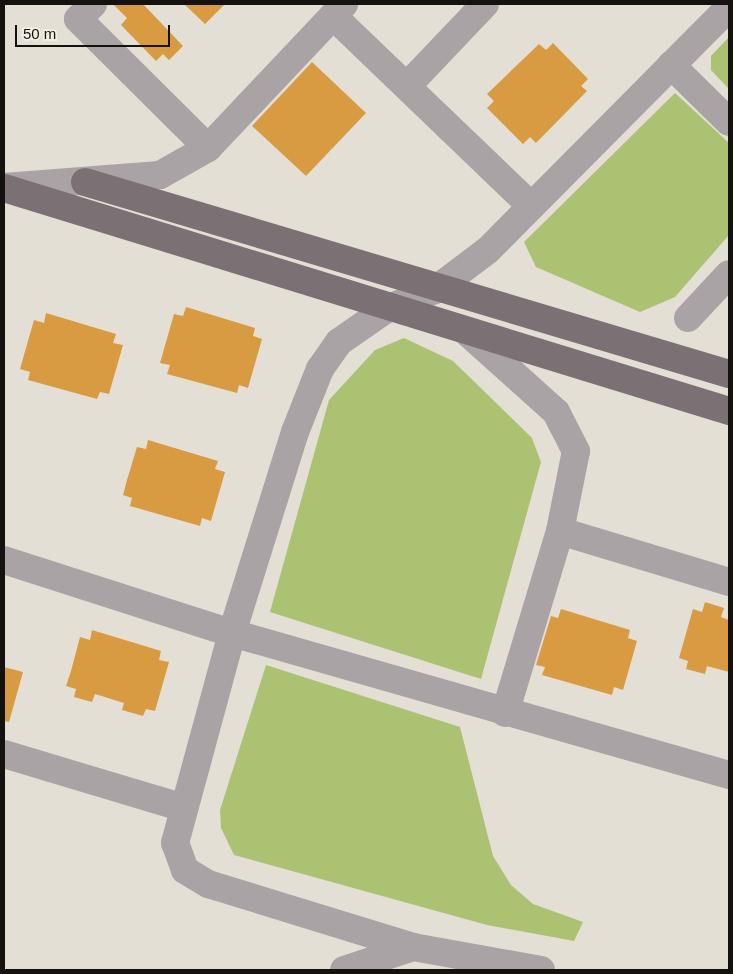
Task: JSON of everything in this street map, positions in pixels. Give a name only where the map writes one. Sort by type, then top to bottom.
[{"type":"main road","points":[[84,182],[435,290],[729,374]]},
{"type":"main road","points":[[4,188],[468,333],[729,411]]},
{"type":"street","points":[[93,4],[78,19],[208,148]]},
{"type":"street","points":[[407,86],[485,4]]},
{"type":"street","points":[[541,970],[413,947],[196,880],[185,870],[175,843],[232,634],[295,432],[320,369],[339,342],[388,308],[435,290],[488,250],[729,7]]},
{"type":"street","points":[[4,188],[160,175],[208,148],[338,10],[407,86],[531,206]]},
{"type":"street","points":[[671,65],[729,122]]},
{"type":"street","points":[[688,318],[729,274]]},
{"type":"street","points":[[468,333],[545,400],[566,426],[576,451],[560,531],[505,712]]},
{"type":"street","points":[[560,531],[729,582]]},
{"type":"street","points":[[4,560],[232,634],[729,775]]},
{"type":"street","points":[[4,754],[184,808]]},
{"type":"street","points":[[344,970],[413,947]]},
{"type":"green space","points":[[729,37],[729,89],[711,70],[711,56]]},
{"type":"green space","points":[[675,93],[729,143],[729,235],[675,297],[640,312],[536,267],[524,242]]},
{"type":"green space","points":[[404,338],[453,361],[532,438],[541,462],[481,679],[270,612],[329,400],[375,350]]},
{"type":"green space","points":[[266,665],[460,727],[493,856],[511,885],[533,904],[583,922],[574,941],[487,925],[234,855],[221,828],[220,810]]},
{"type":"building","points":[[113,4],[143,4],[183,46],[169,60],[163,54],[156,61],[121,25],[127,18]]},
{"type":"building","points":[[184,4],[225,4],[205,24]]},
{"type":"building","points":[[553,43],[588,79],[581,86],[587,91],[536,143],[530,137],[523,144],[487,108],[494,101],[487,94],[539,44],[546,50]]},
{"type":"building","points":[[312,62],[366,113],[306,176],[252,126]]},
{"type":"building","points":[[186,307],[255,328],[253,336],[262,339],[248,388],[239,385],[237,393],[167,374],[170,365],[160,363],[174,314],[183,316]]},
{"type":"building","points":[[46,313],[116,334],[113,343],[123,345],[109,394],[100,392],[97,399],[28,380],[30,372],[20,369],[34,320],[44,323]]},
{"type":"building","points":[[148,440],[218,461],[215,469],[225,472],[211,521],[202,518],[200,526],[130,506],[132,498],[123,495],[127,480],[137,447],[146,449]]},
{"type":"building","points":[[705,602],[724,608],[721,617],[729,620],[729,672],[707,666],[705,674],[686,669],[688,661],[679,658],[693,609],[702,612]]},
{"type":"building","points":[[561,609],[630,630],[628,638],[637,641],[623,690],[614,687],[612,695],[542,675],[545,667],[536,665],[551,616],[558,618]]},
{"type":"building","points":[[92,630],[161,651],[159,660],[169,662],[155,711],[146,709],[143,716],[122,710],[124,703],[95,694],[92,702],[74,697],[76,689],[66,686],[80,637],[90,640]]},
{"type":"building","points":[[4,667],[23,672],[9,722],[4,721]]}]
